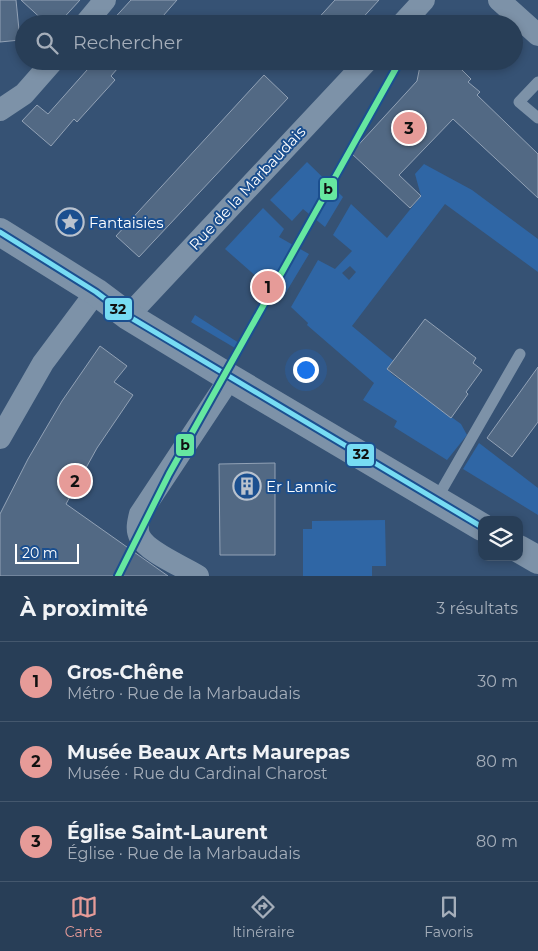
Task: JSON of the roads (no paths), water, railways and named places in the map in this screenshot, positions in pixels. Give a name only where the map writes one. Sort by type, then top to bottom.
[{"type":"street","points":[[92,15],[105,0]]},
{"type":"street","points":[[410,15],[424,0]]},
{"type":"street","points":[[499,0],[516,15]]},
{"type":"street","points":[[523,22],[538,35]]},
{"type":"street","points":[[0,110],[24,94],[45,70]]},
{"type":"street","name":"Rue de la Marbaudais","points":[[128,316],[359,70]]},
{"type":"street","points":[[0,232],[96,292],[128,316],[478,525]]},
{"type":"street","points":[[0,438],[44,364],[96,292]]},
{"type":"street","points":[[198,576],[148,547],[140,537],[137,527],[140,514],[230,378]]},
{"type":"street","points":[[523,551],[538,560]]},
{"type":"lane","points":[[538,82],[518,102],[538,118]]},
{"type":"lane","points":[[436,500],[520,354]]},
{"type":"place","name":"Église Saint-Laurent","points":[[409,128]]},
{"type":"place","name":"Fantaisies","points":[[70,222]]},
{"type":"place","name":"Gros-Chêne","points":[[268,287]]},
{"type":"place","name":"Musée Beaux Arts Maurepas","points":[[75,481]]},
{"type":"place","name":"Er Lannic","points":[[247,486]]}]
